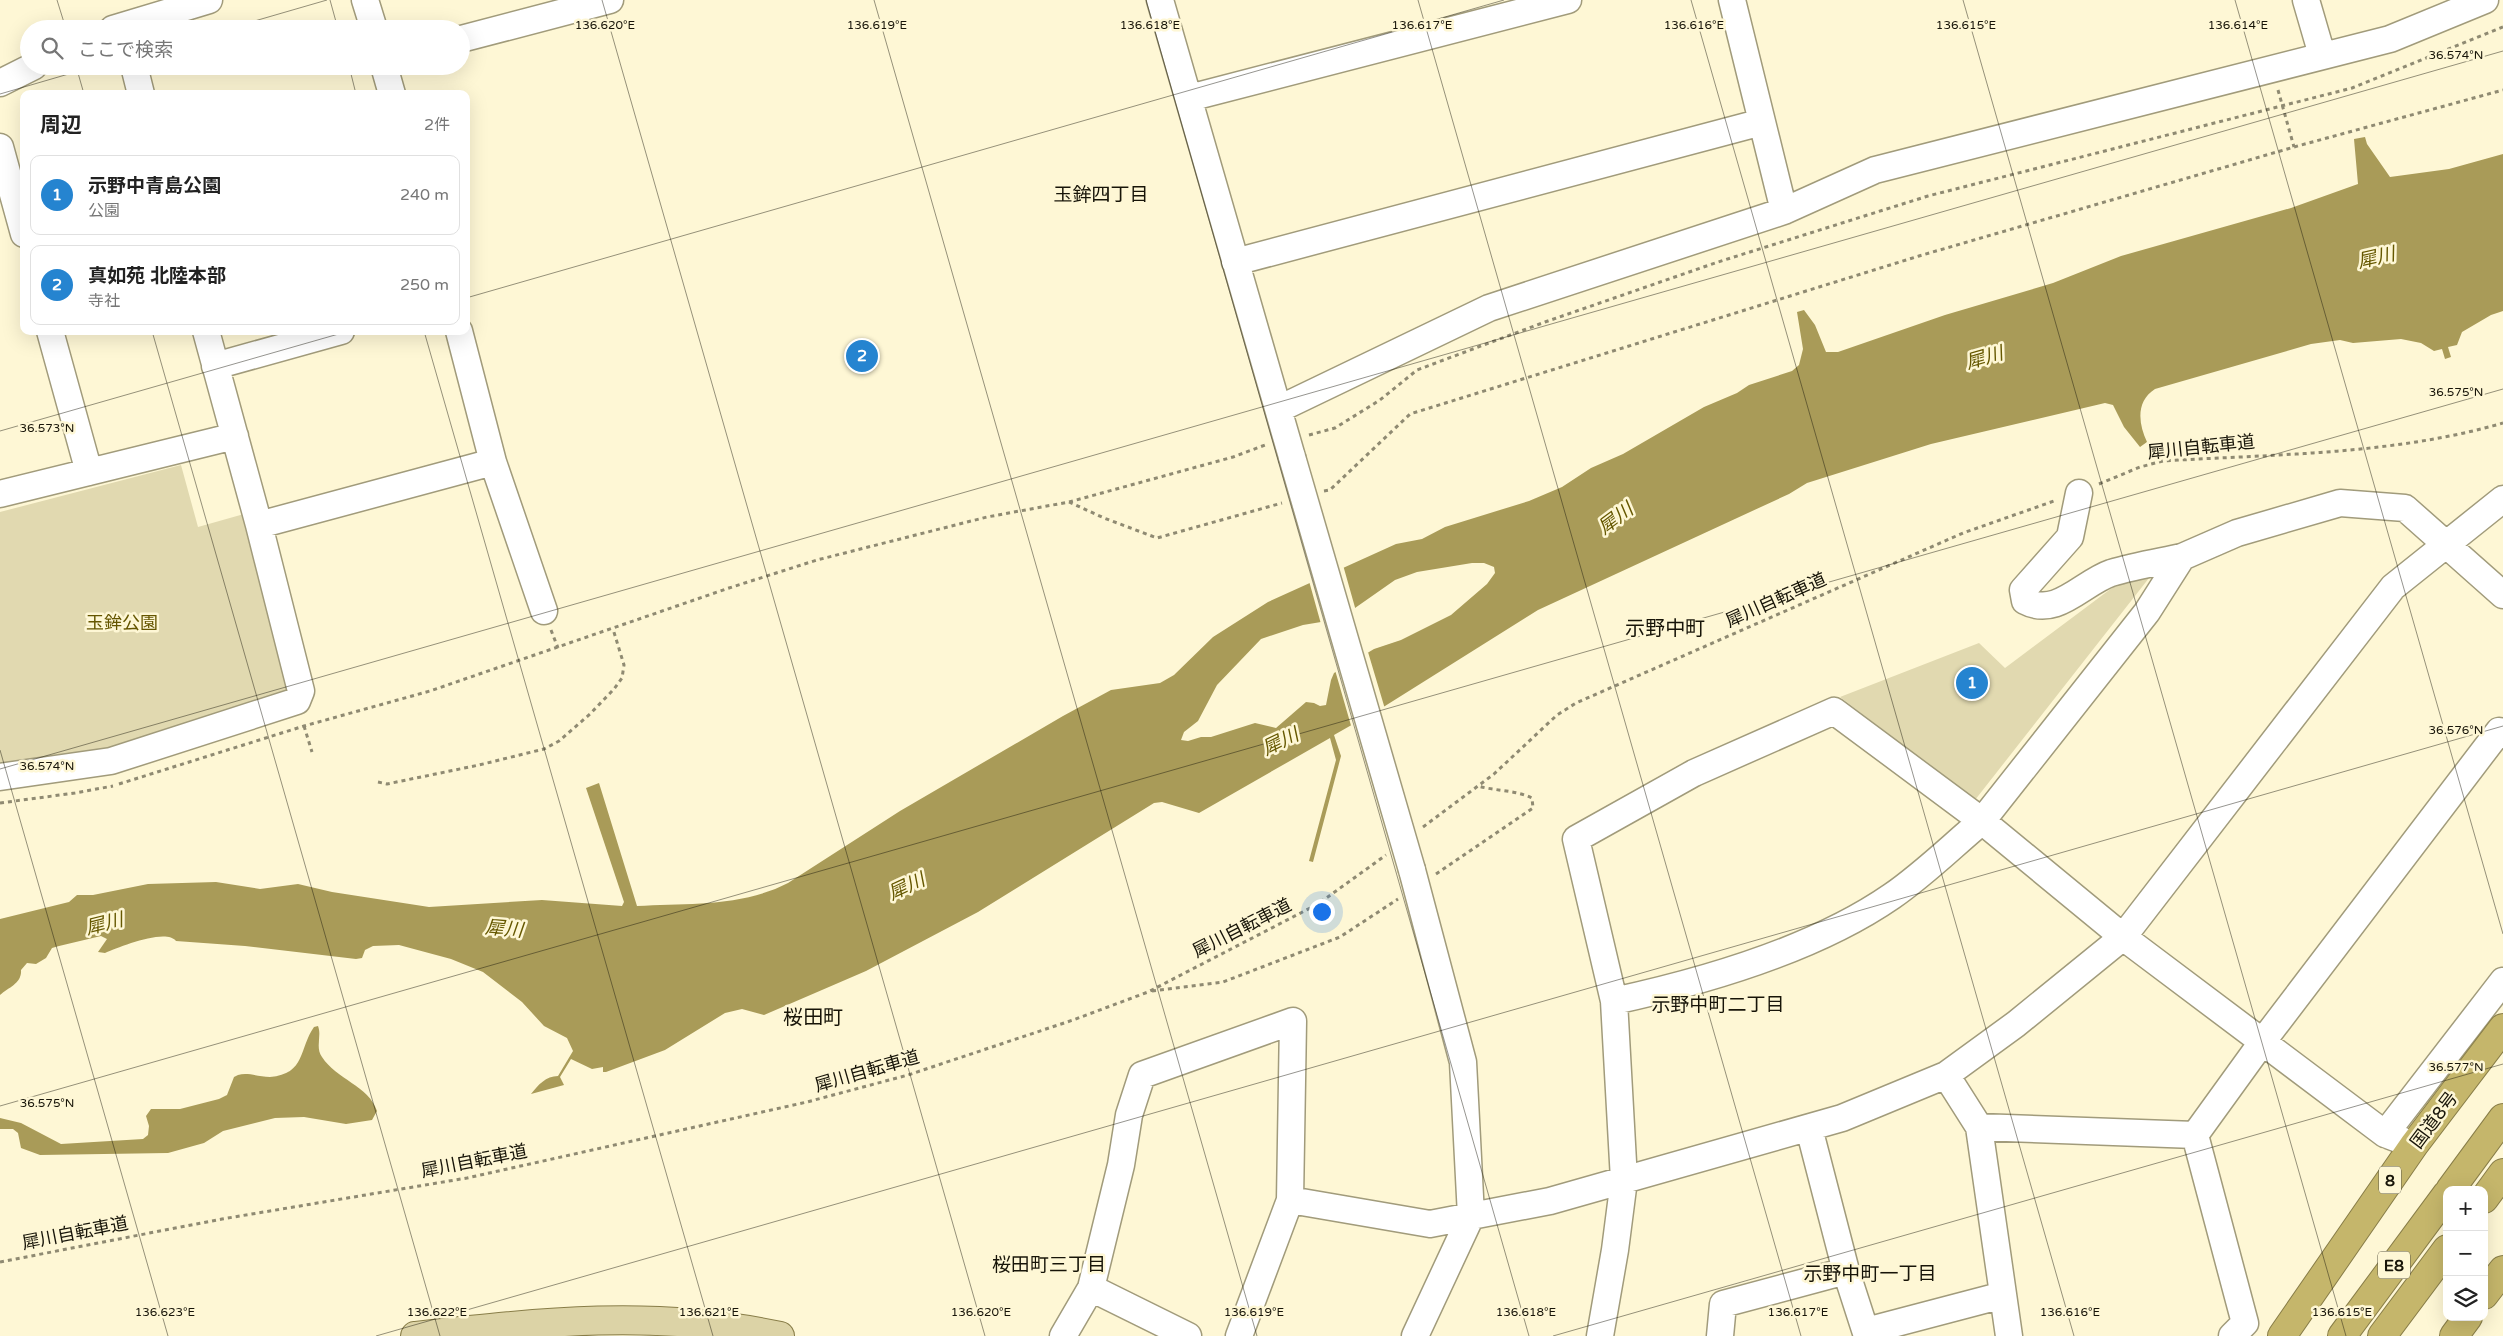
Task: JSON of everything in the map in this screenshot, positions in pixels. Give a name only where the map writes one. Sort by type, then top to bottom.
[{"type":"highway","name":"国道8号","points":[[2282,1336],[2414,1145],[2503,1028]]},
{"type":"highway","points":[[2453,1186],[2503,1118]]},
{"type":"highway","points":[[2488,1194],[2503,1174]]},
{"type":"highway","name":"E8","points":[[2342,1336],[2443,1199]]},
{"type":"highway","name":"E8","points":[[2382,1336],[2443,1254]]},
{"type":"highway","points":[[2488,1290],[2503,1270]]},
{"type":"highway","points":[[2454,1336],[2465,1321]]},
{"type":"main road","points":[[415,1336],[552,1321],[629,1320],[694,1323],[780,1336]]},
{"type":"street","points":[[143,20],[209,0]]},
{"type":"street","points":[[365,0],[371,20]]},
{"type":"street","points":[[470,38],[610,0]]},
{"type":"street","points":[[1160,0],[1279,409],[1293,444],[1463,1062],[1471,1216],[1415,1336]]},
{"type":"street","points":[[1189,98],[1568,0]]},
{"type":"street","points":[[1732,0],[1784,211]]},
{"type":"street","points":[[2306,0],[2322,55]]},
{"type":"street","points":[[1279,409],[1489,308],[1784,211],[1875,170],[2390,39],[2485,0]]},
{"type":"street","points":[[0,83],[20,73]]},
{"type":"street","points":[[136,75],[140,90]]},
{"type":"street","points":[[387,75],[391,90]]},
{"type":"street","points":[[1235,262],[1762,122]]},
{"type":"street","points":[[0,147],[20,220]]},
{"type":"street","points":[[51,335],[89,472]]},
{"type":"street","points":[[0,777],[111,761],[297,701],[301,691],[259,525],[207,335]]},
{"type":"street","points":[[215,366],[327,335]]},
{"type":"street","points":[[460,335],[493,462],[544,611]]},
{"type":"street","points":[[0,494],[234,436]]},
{"type":"street","points":[[259,525],[493,462]]},
{"type":"street","points":[[2079,492],[2070,537],[2022,590],[2025,600],[2036,607],[2054,605],[2110,574],[2182,557],[2237,533],[2340,503],[2405,508],[2503,596]]},
{"type":"street","points":[[1290,1200],[1430,1224],[1550,1201],[1842,1118],[1946,1074],[2016,1024],[2123,937],[2393,587],[2503,499]]},
{"type":"street","points":[[1614,1001],[1740,968],[1837,927],[1891,897],[1918,877],[1982,820],[2147,612],[2182,557]]},
{"type":"street","points":[[1600,1336],[1615,1250],[1624,1180],[1614,1001],[1576,839],[1694,773],[1834,711],[1982,820],[2123,937],[2385,1134],[2414,1145]]},
{"type":"street","points":[[2195,1135],[2263,1041],[2502,731]]},
{"type":"street","points":[[2385,1134],[2503,981]]},
{"type":"street","points":[[1063,1336],[1091,1288],[1121,1165],[1129,1115],[1142,1075],[1293,1021],[1290,1200],[1239,1336]]},
{"type":"street","points":[[1946,1074],[1979,1127],[2009,1336]]},
{"type":"street","points":[[1979,1127],[2195,1135]]},
{"type":"street","points":[[1809,1128],[1846,1271],[1867,1333],[2003,1295]]},
{"type":"street","points":[[2195,1135],[2245,1323],[2232,1336]]},
{"type":"street","points":[[1720,1336],[1723,1304],[1846,1271]]},
{"type":"street","points":[[1091,1288],[1188,1336]]},
{"type":"path","points":[[0,803],[76,793],[124,783],[304,726],[430,690],[817,560],[987,517],[1069,502],[1232,457],[1293,444],[1335,428],[1380,400],[1417,370],[1718,262],[1928,196],[2352,88],[2503,27]]},
{"type":"path","points":[[1320,492],[1330,490],[1410,414],[1929,253],[2294,147],[2503,90]]},
{"type":"path","points":[[2282,106],[2294,147]]},
{"type":"path","name":"犀川自転車道","points":[[1415,833],[1494,774],[1557,715],[1576,703],[1963,533],[2079,492],[2140,467],[2163,461],[2397,446],[2475,431],[2503,423]]},
{"type":"path","points":[[1069,502],[1104,518],[1157,538],[1292,500]]},
{"type":"path","points":[[378,782],[387,784],[479,765],[544,749],[559,741],[608,695],[622,678],[624,666],[613,629]]},
{"type":"path","points":[[304,726],[312,752]]},
{"type":"path","points":[[1148,992],[1223,982],[1340,937],[1414,879],[1526,815],[1533,808],[1532,798],[1523,793],[1495,791],[1478,786]]},
{"type":"path","name":"犀川自転車道","points":[[0,1262],[222,1219],[467,1178],[807,1102],[908,1075],[1073,1020],[1148,992],[1318,904],[1391,851]]},
{"type":"green space","name":"玉鉾公園","points":[[181,465],[198,527],[244,514],[292,688],[285,699],[109,755],[0,772],[0,512]]},
{"type":"green space","points":[[2171,550],[1975,800],[1840,697],[1979,643],[2005,668],[2136,570]]},
{"type":"water","name":"犀川","points":[[2365,137],[2367,144],[2390,177],[2449,169],[2503,154],[2503,311],[2491,315],[2462,332],[2457,345],[2448,347],[2451,357],[2445,359],[2442,349],[2434,351],[2421,343],[2401,339],[2353,343],[2340,340],[2311,344],[2155,389],[2144,400],[2140,413],[2147,442],[2140,447],[2124,427],[2113,405],[2105,403],[1931,444],[1807,483],[1789,494],[1538,610],[1385,706],[1334,735],[1341,756],[1313,862],[1309,861],[1336,760],[1330,738],[1199,813],[1162,802],[1154,803],[978,912],[866,971],[764,1015],[742,1009],[725,1013],[665,1050],[606,1072],[603,1072],[603,1067],[592,1069],[571,1059],[560,1077],[564,1085],[531,1094],[546,1079],[558,1076],[573,1051],[567,1038],[544,1026],[522,1002],[483,972],[451,959],[399,945],[373,946],[365,950],[362,958],[356,959],[245,946],[176,941],[163,937],[142,940],[105,953],[98,952],[107,939],[101,936],[52,948],[46,958],[36,964],[27,963],[21,970],[17,982],[0,995],[0,919],[69,902],[77,895],[93,895],[148,884],[216,882],[260,889],[298,884],[332,892],[429,907],[542,900],[622,906],[624,902],[586,788],[599,783],[637,906],[695,904],[733,900],[770,891],[788,883],[900,811],[1111,690],[1160,683],[1174,675],[1213,637],[1268,602],[1396,544],[1422,539],[1445,527],[1529,501],[1562,487],[1591,468],[1623,454],[1704,407],[1737,393],[1749,385],[1792,371],[1799,365],[1803,349],[1797,312],[1804,310],[1815,325],[1826,352],[1838,352],[1945,315],[2053,283],[2121,256],[2291,208],[2358,184],[2354,139]],"holes":[[[1472,563],[1484,563],[1494,567],[1495,573],[1487,584],[1451,615],[1401,640],[1374,649],[1334,673],[1326,705],[1320,706],[1306,702],[1276,728],[1255,723],[1211,737],[1201,737],[1188,741],[1181,740],[1184,732],[1198,721],[1217,685],[1261,639],[1303,625],[1321,622],[1355,608],[1395,580],[1417,572]]]},
{"type":"water","points":[[318,1026],[319,1049],[322,1057],[328,1065],[360,1089],[373,1102],[377,1111],[372,1120],[346,1124],[304,1117],[275,1118],[223,1131],[204,1143],[168,1153],[40,1155],[21,1148],[18,1133],[13,1129],[0,1129],[0,1118],[21,1123],[61,1144],[143,1139],[148,1135],[149,1126],[146,1116],[151,1109],[180,1109],[219,1099],[227,1095],[234,1077],[238,1075],[270,1077],[282,1075],[290,1071],[300,1059],[309,1035],[314,1027]]},
{"type":"pier","points":[[1343,565],[1356,611],[1321,624],[1309,581]]},
{"type":"pier","points":[[1368,652],[1385,709],[1352,729],[1335,670]]},
{"type":"place","name":"真如苑 北陸本部","points":[[862,356]]},
{"type":"place","name":"示野中青島公園","points":[[1972,683]]},
{"type":"district","name":"玉鉾四丁目","points":[[1101,194]]},
{"type":"district","name":"示野中町","points":[[1665,628]]},
{"type":"district","name":"示野中町二丁目","points":[[1718,1004]]},
{"type":"district","name":"桜田町","points":[[813,1017]]},
{"type":"district","name":"桜田町三丁目","points":[[1049,1264]]},
{"type":"district","name":"示野中町一丁目","points":[[1870,1273]]}]
